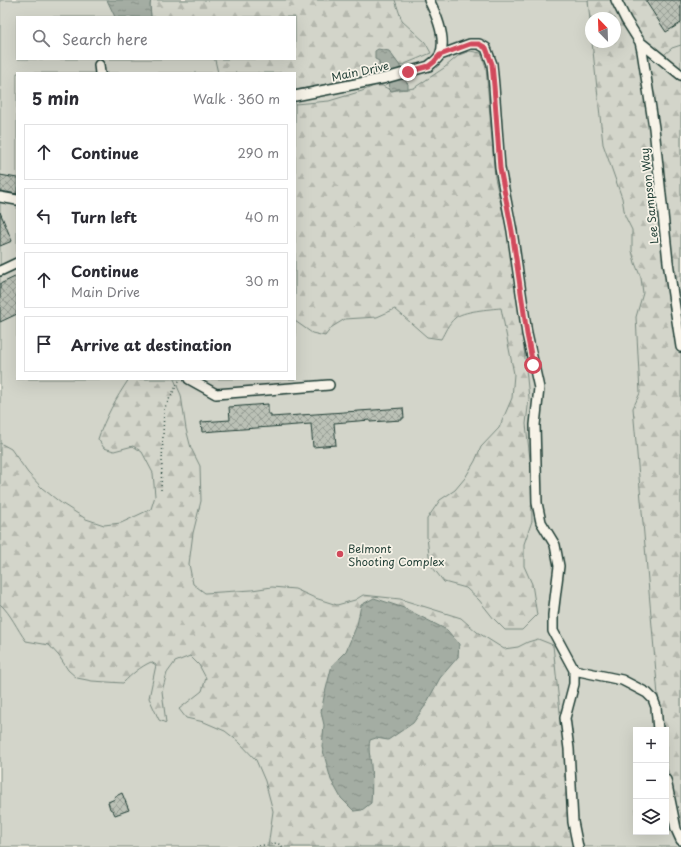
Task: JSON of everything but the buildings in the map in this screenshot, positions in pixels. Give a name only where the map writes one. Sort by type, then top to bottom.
[{"type":"lane","points":[[429,0],[440,26],[442,38],[440,55]]},
{"type":"lane","points":[[616,0],[626,20],[640,42],[681,75]]},
{"type":"lane","name":"Lee Sampson Way","points":[[640,42],[654,128],[668,262],[681,347]]},
{"type":"lane","name":"Main Drive","points":[[296,96],[386,78],[429,66],[440,55],[470,44],[479,44],[486,48],[492,64],[500,168],[512,231],[527,334],[539,388],[535,425],[537,503],[541,522],[554,545],[559,566],[553,615],[553,631],[574,670]]},
{"type":"lane","points":[[0,197],[16,200]]},
{"type":"lane","points":[[0,271],[16,263]]},
{"type":"lane","points":[[191,380],[216,394],[330,385]]},
{"type":"lane","points":[[578,847],[573,822],[569,749],[565,718],[574,684],[574,670],[622,680],[647,693],[653,698],[656,707],[658,727]]},
{"type":"lane","points":[[669,795],[676,829],[681,840]]},
{"type":"path","points":[[161,490],[164,409],[179,380]]},
{"type":"path","points":[[250,847],[277,843],[283,847]]},
{"type":"green space","name":"Belmont Shooting Complex","points":[[0,0],[681,0],[681,847],[0,847]]},
{"type":"green space","points":[[151,0],[395,0],[402,21],[425,42],[431,53],[400,66],[389,52],[379,61],[380,68],[383,71],[348,80],[296,90],[296,72],[218,72],[215,60],[296,60],[296,16],[151,16]]},
{"type":"green space","points":[[588,0],[681,0],[681,45],[672,48],[658,60],[681,81],[681,824],[677,814],[669,774],[669,727],[661,727],[633,408],[640,393],[636,317],[643,293],[641,278],[632,251],[632,230],[625,216],[622,198],[603,144],[593,48],[621,48],[621,12],[589,12]]},
{"type":"green space","points":[[470,51],[481,53],[486,67],[495,178],[515,260],[529,398],[526,424],[531,468],[532,521],[524,544],[524,566],[532,584],[537,615],[522,630],[505,630],[479,600],[466,588],[444,582],[430,564],[427,537],[427,519],[440,500],[455,490],[465,478],[481,447],[499,428],[512,398],[514,374],[501,308],[476,311],[455,318],[450,323],[441,339],[427,337],[395,309],[377,317],[345,319],[332,327],[325,336],[312,333],[296,322],[296,104],[329,101],[379,84],[392,91],[414,88],[444,68],[459,55]]},
{"type":"green space","points":[[128,380],[174,380],[181,395],[186,429],[191,448],[200,466],[201,501],[193,533],[189,564],[193,584],[205,593],[252,590],[272,587],[295,589],[315,598],[337,605],[355,600],[363,595],[400,599],[461,618],[477,632],[504,649],[518,647],[538,639],[553,645],[574,847],[268,847],[273,811],[265,781],[256,760],[239,742],[225,731],[204,722],[186,718],[179,709],[202,691],[206,678],[199,665],[190,656],[175,662],[167,673],[162,691],[166,723],[159,720],[149,698],[156,665],[151,662],[136,671],[123,683],[92,681],[77,678],[68,670],[59,656],[49,645],[26,641],[0,604],[0,443],[11,449],[28,473],[42,488],[61,503],[86,519],[104,525],[121,523],[151,509],[155,496],[153,473],[142,452],[133,446],[114,451],[104,448],[98,439],[111,408]]},
{"type":"water","points":[[107,0],[151,0],[151,16],[115,16]]},
{"type":"water","points":[[378,49],[389,51],[400,66],[402,76],[408,84],[408,89],[391,91],[389,89],[390,81],[388,71],[383,71],[380,68],[379,61],[375,59],[375,51]]},
{"type":"water","points":[[374,598],[404,608],[447,630],[459,644],[458,657],[440,678],[425,706],[413,723],[388,740],[376,738],[370,740],[369,750],[372,779],[371,803],[362,810],[354,811],[341,798],[331,780],[322,747],[324,725],[321,712],[332,665],[346,651],[357,625],[361,605]]},
{"type":"place","name":"Belmont Shooting Complex","points":[[340,554]]},
{"type":"route","points":[[408,72],[429,66],[440,55],[470,44],[479,44],[486,48],[492,64],[500,168],[512,231],[533,365]]}]
